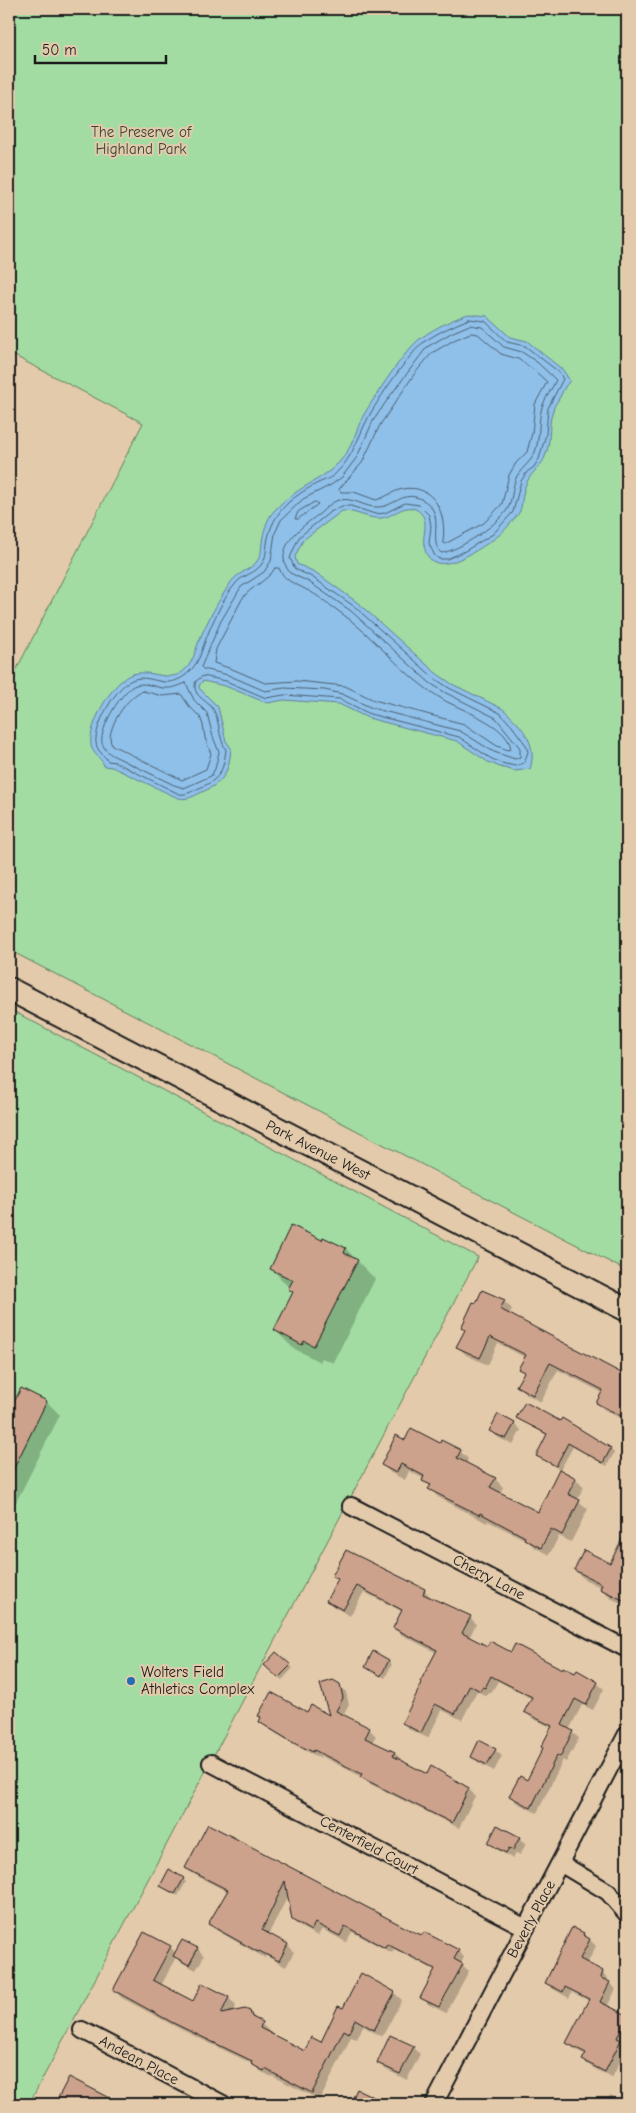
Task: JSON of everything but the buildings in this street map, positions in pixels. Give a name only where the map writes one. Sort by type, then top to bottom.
[{"type":"street","name":"Park Avenue West","points":[[9,989],[627,1310]]},
{"type":"street","name":"Cherry Lane","points":[[351,1506],[627,1649]]},
{"type":"street","name":"Beverly Place","points":[[434,2104],[627,1734]]},
{"type":"street","name":"Centerfield Court","points":[[211,1763],[526,1928]]},
{"type":"street","points":[[560,1863],[608,1892],[627,1914]]},
{"type":"street","name":"Andean Place","points":[[82,2030],[223,2104]]},
{"type":"green space","name":"The Preserve of Highland Park","points":[[9,9],[627,9],[627,1271],[9,950],[9,684],[143,423],[9,353]]},
{"type":"green space","name":"Wolters Field Athletics Complex","points":[[9,1009],[478,1257],[29,2104],[9,2104]]},
{"type":"water","points":[[468,314],[487,316],[510,337],[527,341],[563,370],[570,381],[565,386],[554,408],[545,457],[525,485],[521,508],[518,514],[497,537],[466,556],[444,563],[435,562],[428,556],[424,545],[425,522],[417,510],[405,508],[390,516],[380,518],[342,511],[303,540],[295,557],[297,564],[315,572],[358,603],[436,673],[452,684],[503,709],[517,722],[527,736],[532,752],[530,769],[515,771],[500,767],[488,762],[457,741],[368,718],[339,704],[284,700],[267,703],[225,686],[203,681],[199,688],[218,707],[226,741],[231,748],[229,765],[219,781],[194,796],[181,799],[112,767],[104,766],[92,748],[91,736],[93,726],[110,693],[125,678],[133,674],[149,673],[171,676],[185,670],[191,662],[209,618],[231,582],[259,558],[266,526],[273,512],[291,495],[330,471],[346,454],[363,416],[374,398],[414,344],[438,327]]},
{"type":"place","name":"Wolters Field Athletics Complex","points":[[131,1681]]}]
